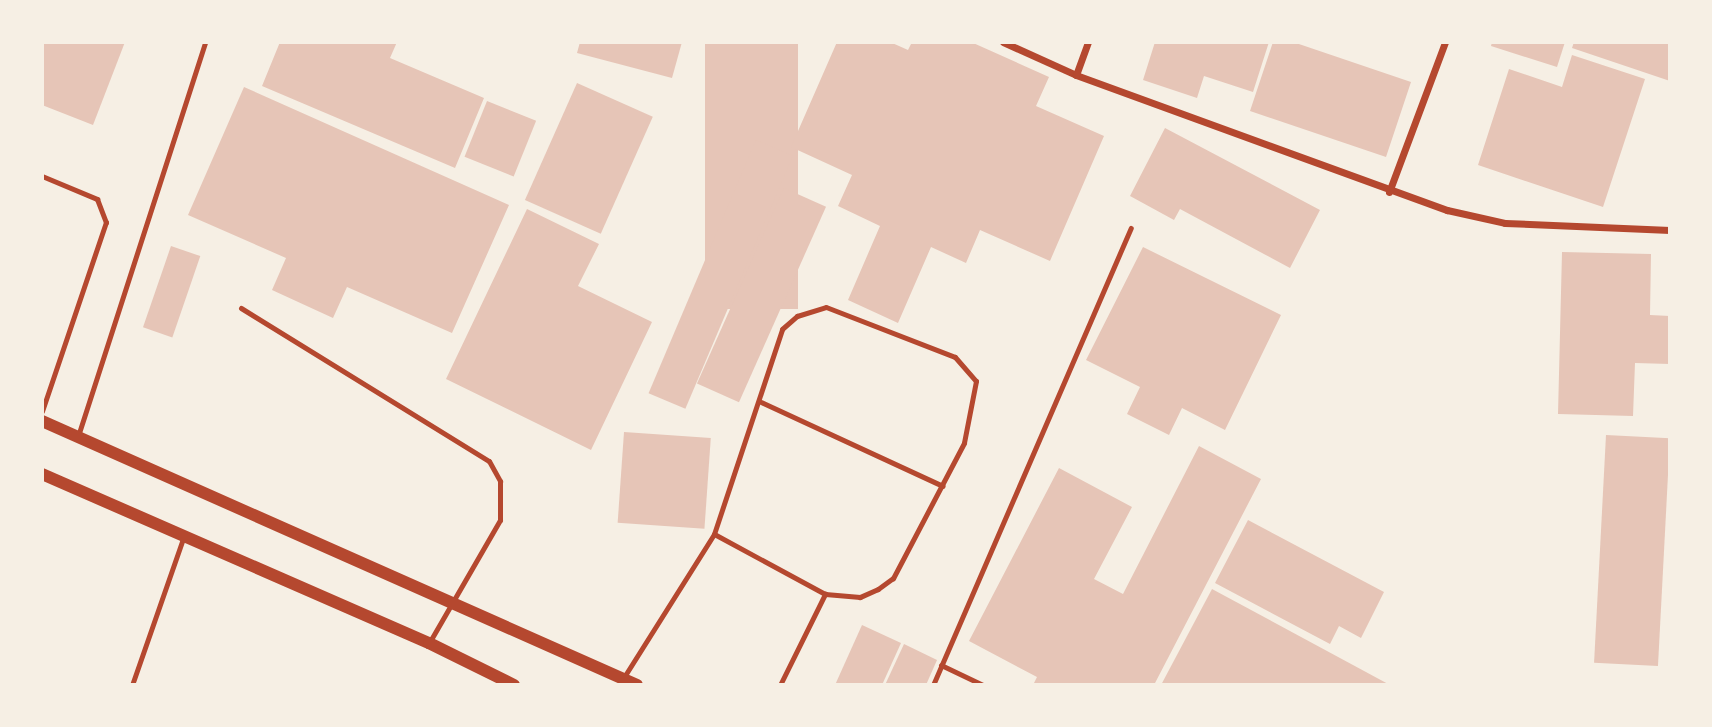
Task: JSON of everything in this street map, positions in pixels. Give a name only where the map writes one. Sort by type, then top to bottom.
[{"type":"street","points":[[1003,42],[1076,75],[1389,192],[1505,223],[1670,230]]},
{"type":"street","points":[[1076,75],[1088,42]]},
{"type":"street","points":[[1389,192],[1444,42]]},
{"type":"street","points":[[42,421],[638,685]]},
{"type":"street","points":[[42,474],[429,643],[514,685]]},
{"type":"lane","points":[[78,436],[205,42]]},
{"type":"lane","points":[[42,176],[97,199],[106,222],[42,411]]},
{"type":"lane","points":[[933,685],[1078,341],[1131,228]]},
{"type":"lane","points":[[623,679],[714,534],[761,402],[782,329],[816,307],[825,307],[955,357],[976,381],[964,443],[893,578],[860,597],[825,594],[714,534]]},
{"type":"lane","points":[[241,308],[489,461],[500,481],[500,520],[448,603],[429,643]]},
{"type":"lane","points":[[761,402],[943,486]]},
{"type":"lane","points":[[131,685],[184,536]]},
{"type":"lane","points":[[780,685],[825,594]]},
{"type":"lane","points":[[941,665],[983,685]]},
{"type":"building","points":[[42,42],[125,42],[93,125],[42,105]]},
{"type":"building","points":[[280,42],[397,42],[390,58],[484,98],[455,168],[262,86]]},
{"type":"building","points":[[580,42],[682,42],[672,78],[577,53]]},
{"type":"building","points":[[705,42],[798,42],[798,309],[705,309]]},
{"type":"building","points":[[837,42],[890,42],[908,50],[912,42],[971,42],[1049,77],[1036,106],[1104,136],[1050,261],[980,230],[966,263],[931,247],[898,323],[848,300],[880,226],[838,206],[852,175],[791,147]]},
{"type":"building","points":[[1155,42],[1269,42],[1253,92],[1204,76],[1197,98],[1143,80]]},
{"type":"building","points":[[1273,42],[1293,42],[1411,82],[1386,157],[1250,111]]},
{"type":"building","points":[[1492,42],[1565,42],[1557,67],[1491,46]]},
{"type":"building","points":[[1574,42],[1670,42],[1670,81],[1572,48]]},
{"type":"building","points":[[1572,55],[1645,79],[1603,207],[1478,165],[1509,69],[1562,87]]},
{"type":"building","points":[[577,83],[653,117],[601,234],[525,200]]},
{"type":"building","points":[[244,87],[509,205],[452,333],[347,287],[333,318],[272,290],[286,258],[188,215]]},
{"type":"building","points":[[487,101],[536,121],[514,176],[465,157]]},
{"type":"building","points":[[1165,128],[1320,210],[1290,268],[1180,209],[1174,220],[1130,196]]},
{"type":"building","points":[[756,140],[793,156],[685,409],[649,393]]},
{"type":"building","points":[[784,188],[826,207],[739,402],[697,383]]},
{"type":"building","points":[[527,209],[599,244],[578,286],[652,322],[591,450],[446,379]]},
{"type":"building","points":[[171,246],[200,256],[172,337],[143,327]]},
{"type":"building","points":[[1143,247],[1281,315],[1225,430],[1182,408],[1169,435],[1127,414],[1140,387],[1086,360]]},
{"type":"building","points":[[1562,252],[1651,254],[1650,315],[1670,316],[1670,364],[1635,363],[1633,416],[1558,414]]},
{"type":"building","points":[[624,432],[711,438],[704,529],[618,523]]},
{"type":"building","points":[[1606,435],[1670,438],[1658,666],[1594,663]]},
{"type":"building","points":[[1199,446],[1261,479],[1154,685],[1033,685],[1037,677],[969,641],[1059,468],[1132,507],[1094,579],[1123,594]]},
{"type":"building","points":[[1248,520],[1384,592],[1361,638],[1339,626],[1330,644],[1215,583]]},
{"type":"building","points":[[1212,589],[1390,685],[1161,685]]},
{"type":"building","points":[[862,625],[901,643],[882,685],[835,685]]},
{"type":"building","points":[[904,644],[937,660],[926,685],[885,685]]}]
